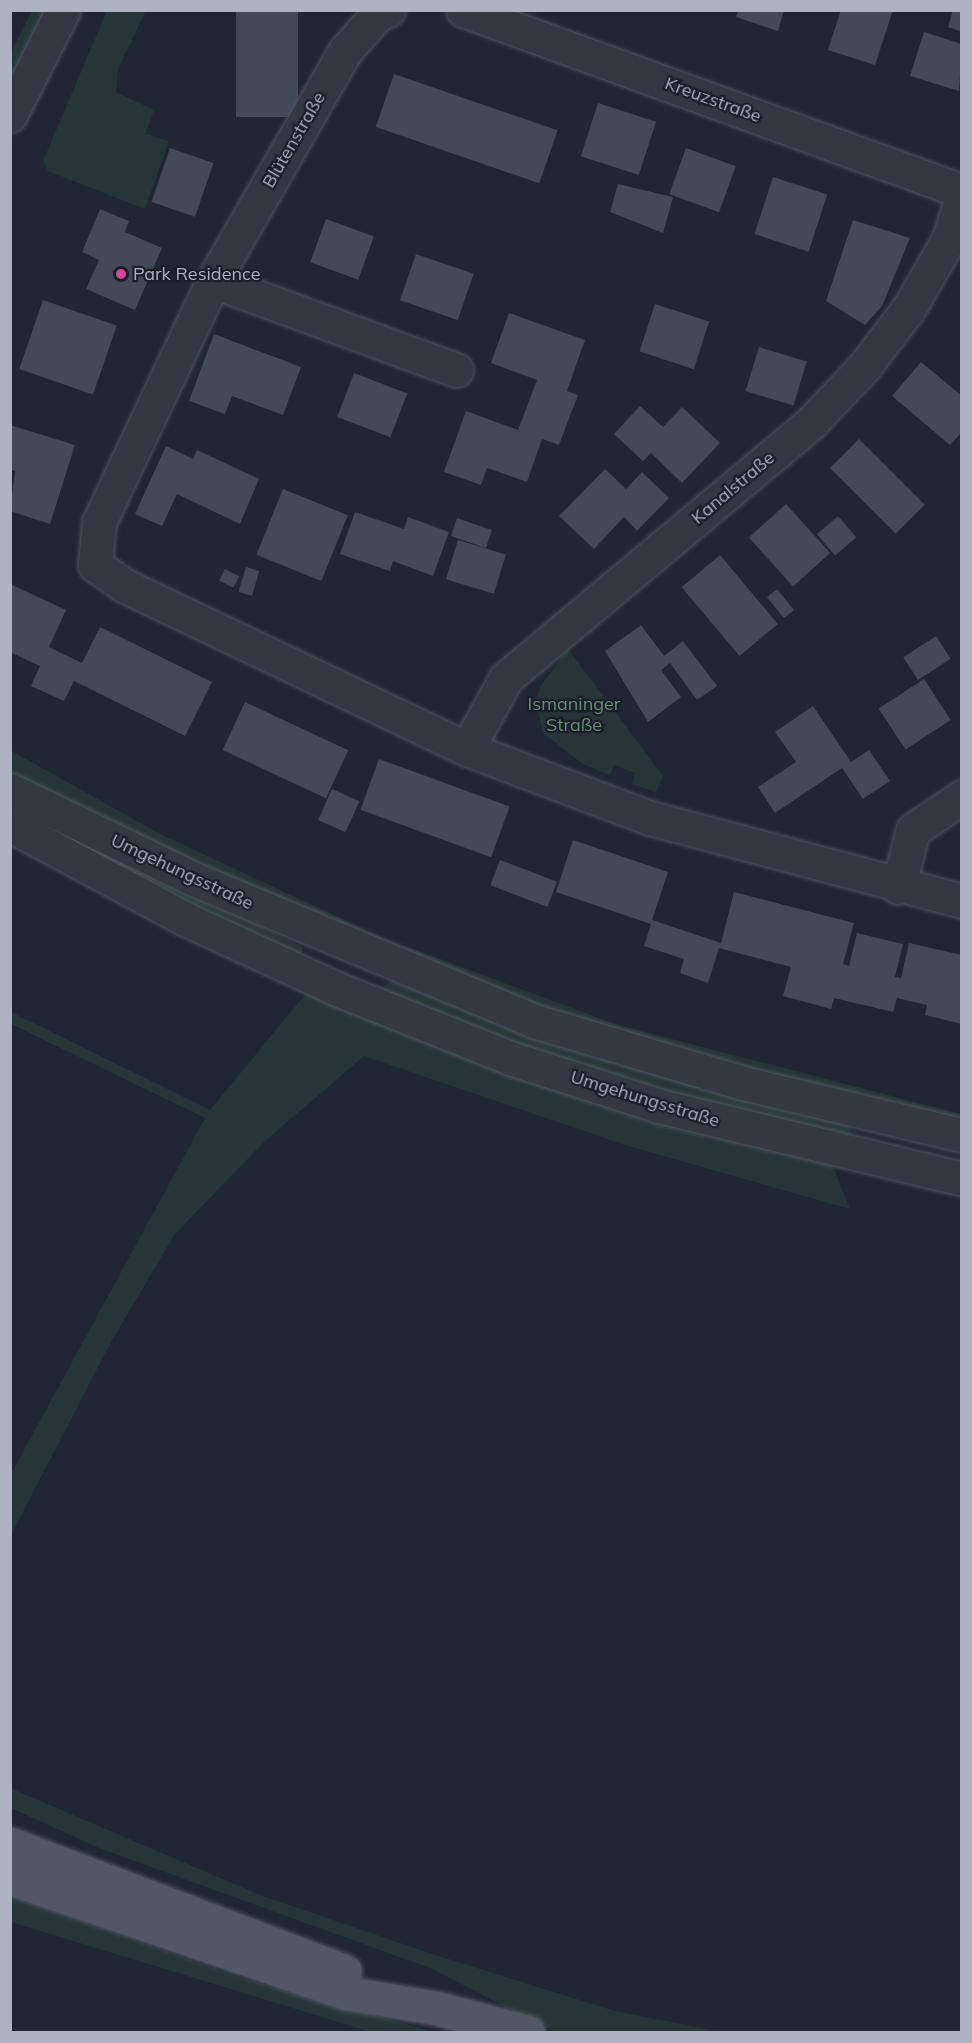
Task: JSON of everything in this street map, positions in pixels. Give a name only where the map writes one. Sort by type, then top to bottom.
[{"type":"main road","points":[[10,1844],[436,2008]]},
{"type":"main road","points":[[10,1878],[346,1993],[436,2008],[528,2032]]},
{"type":"street","points":[[10,115],[63,10]]},
{"type":"street","name":"Blütenstraße","points":[[388,10],[379,13],[345,51],[213,281],[99,522],[95,565],[125,586],[467,749]]},
{"type":"street","name":"Kreuzstraße","points":[[463,10],[962,192]]},
{"type":"street","name":"Kanalstraße","points":[[467,749],[506,678],[812,423],[864,367],[909,308],[949,239],[962,197]]},
{"type":"street","points":[[213,281],[456,370]]},
{"type":"street","points":[[467,749],[650,818],[898,888],[962,901]]},
{"type":"street","name":"Umgehungsstraße","points":[[10,790],[355,949],[534,1021],[641,1055],[962,1136]]},
{"type":"street","points":[[898,888],[913,830],[962,797]]},
{"type":"street","name":"Umgehungsstraße","points":[[10,825],[185,919],[338,989],[513,1059],[659,1106],[962,1179]]},
{"type":"street","points":[[338,989],[355,949]]},
{"type":"green space","points":[[32,11],[45,11],[11,80],[10,55]]},
{"type":"green space","points":[[107,11],[146,11],[118,69],[116,92],[154,110],[145,134],[169,141],[145,209],[48,171],[43,161]]},
{"type":"green space","name":"Ismaninger Straße","points":[[568,649],[663,776],[656,792],[632,784],[635,773],[614,765],[610,775],[583,764],[543,733],[536,701],[540,687]]},
{"type":"green space","points":[[10,750],[160,834],[383,938],[618,1025],[961,1114],[961,1128],[507,999],[11,780]]},
{"type":"green space","points":[[32,815],[303,947],[296,963],[25,830]]},
{"type":"green space","points":[[391,981],[697,1086],[849,1126],[853,1138],[681,1095],[503,1040],[384,995],[382,988]]},
{"type":"green space","points":[[308,991],[831,1162],[850,1209],[625,1145],[364,1056],[264,1142],[175,1234],[111,1342],[11,1535],[11,1474],[205,1118],[11,1024],[11,1012],[210,1110]]},
{"type":"green space","points":[[10,1788],[260,1895],[432,1954],[615,2011],[721,2032],[555,2032],[430,1968],[99,1848],[11,1808]]},
{"type":"green space","points":[[11,1894],[237,1977],[433,2032],[371,2032],[11,1922]]},
{"type":"building","points":[[236,10],[298,10],[298,117],[236,117]]},
{"type":"building","points":[[738,10],[784,10],[778,31],[736,17]]},
{"type":"building","points":[[841,10],[893,10],[875,65],[828,50]]},
{"type":"building","points":[[953,10],[962,10],[962,32],[948,27]]},
{"type":"building","points":[[924,32],[962,44],[959,91],[910,76]]},
{"type":"building","points":[[394,74],[558,130],[539,183],[376,127]]},
{"type":"building","points":[[598,103],[656,122],[639,175],[581,156]]},
{"type":"building","points":[[170,148],[213,163],[195,217],[151,202]]},
{"type":"building","points":[[686,148],[736,166],[719,212],[669,194]]},
{"type":"building","points":[[773,177],[827,195],[809,252],[754,234]]},
{"type":"building","points":[[618,184],[673,197],[663,233],[610,212]]},
{"type":"building","name":"Park Residence","points":[[100,209],[129,221],[125,232],[162,248],[135,310],[86,289],[99,260],[82,252]]},
{"type":"building","points":[[326,219],[374,236],[358,280],[310,262]]},
{"type":"building","points":[[853,220],[910,238],[882,306],[865,325],[826,301]]},
{"type":"building","points":[[416,254],[474,274],[458,320],[400,300]]},
{"type":"building","points":[[43,300],[117,325],[93,394],[19,369]]},
{"type":"building","points":[[655,304],[709,322],[694,369],[640,352]]},
{"type":"building","points":[[509,313],[585,340],[567,391],[578,395],[559,445],[542,439],[527,482],[487,468],[481,485],[444,472],[466,411],[518,430],[537,380],[491,363]]},
{"type":"building","points":[[214,334],[301,367],[283,415],[232,396],[225,414],[189,401]]},
{"type":"building","points":[[759,347],[807,362],[793,406],[746,391]]},
{"type":"building","points":[[921,362],[962,396],[962,432],[950,445],[892,396]]},
{"type":"building","points":[[354,373],[407,393],[390,437],[337,417]]},
{"type":"building","points":[[640,406],[663,427],[682,407],[720,443],[682,483],[651,453],[643,461],[614,434]]},
{"type":"building","points":[[10,425],[75,445],[50,524],[10,511],[15,471],[10,470]]},
{"type":"building","points":[[859,439],[925,505],[896,534],[830,468]]},
{"type":"building","points":[[166,446],[193,459],[197,450],[259,479],[240,524],[177,494],[162,526],[135,514]]},
{"type":"building","points":[[605,469],[626,489],[642,472],[669,498],[637,531],[624,517],[594,549],[559,516]]},
{"type":"building","points":[[283,489],[348,515],[321,581],[256,555]]},
{"type":"building","points":[[786,504],[830,553],[793,587],[749,537]]},
{"type":"building","points":[[355,512],[404,529],[408,517],[449,532],[433,576],[393,561],[390,571],[340,554]]},
{"type":"building","points":[[838,516],[856,537],[835,556],[817,534]]},
{"type":"building","points":[[457,518],[492,530],[486,548],[451,536]]},
{"type":"building","points":[[458,540],[506,555],[494,594],[446,579]]},
{"type":"building","points":[[720,555],[778,624],[740,656],[682,587]]},
{"type":"building","points":[[246,567],[259,571],[252,596],[238,592]]},
{"type":"building","points":[[225,569],[239,576],[233,588],[219,581]]},
{"type":"building","points":[[10,584],[66,610],[49,647],[82,663],[100,627],[212,682],[185,736],[74,681],[64,701],[31,686],[40,666],[10,652]]},
{"type":"building","points":[[777,589],[794,610],[784,618],[767,597]]},
{"type":"building","points":[[641,625],[664,656],[683,641],[717,686],[697,700],[670,663],[661,670],[681,697],[648,722],[605,651]]},
{"type":"building","points":[[936,636],[951,659],[918,680],[903,657]]},
{"type":"building","points":[[924,679],[951,720],[905,750],[879,708]]},
{"type":"building","points":[[245,702],[348,750],[326,798],[223,750]]},
{"type":"building","points":[[813,706],[851,762],[869,750],[890,781],[863,799],[842,768],[775,813],[758,787],[796,762],[775,732]]},
{"type":"building","points":[[379,759],[510,807],[491,857],[361,810]]},
{"type":"building","points":[[332,789],[359,801],[346,832],[318,820]]},
{"type":"building","points":[[573,840],[668,872],[652,920],[721,943],[734,892],[854,923],[843,964],[849,966],[857,933],[903,944],[895,977],[901,978],[909,943],[962,955],[962,1024],[925,1015],[927,1005],[897,998],[893,1012],[834,998],[831,1009],[783,996],[791,967],[719,948],[708,983],[680,973],[684,959],[644,946],[651,924],[556,892]]},
{"type":"building","points":[[500,860],[557,882],[547,907],[490,885]]},
{"type":"place","name":"Park Residence","points":[[121,274]]}]
